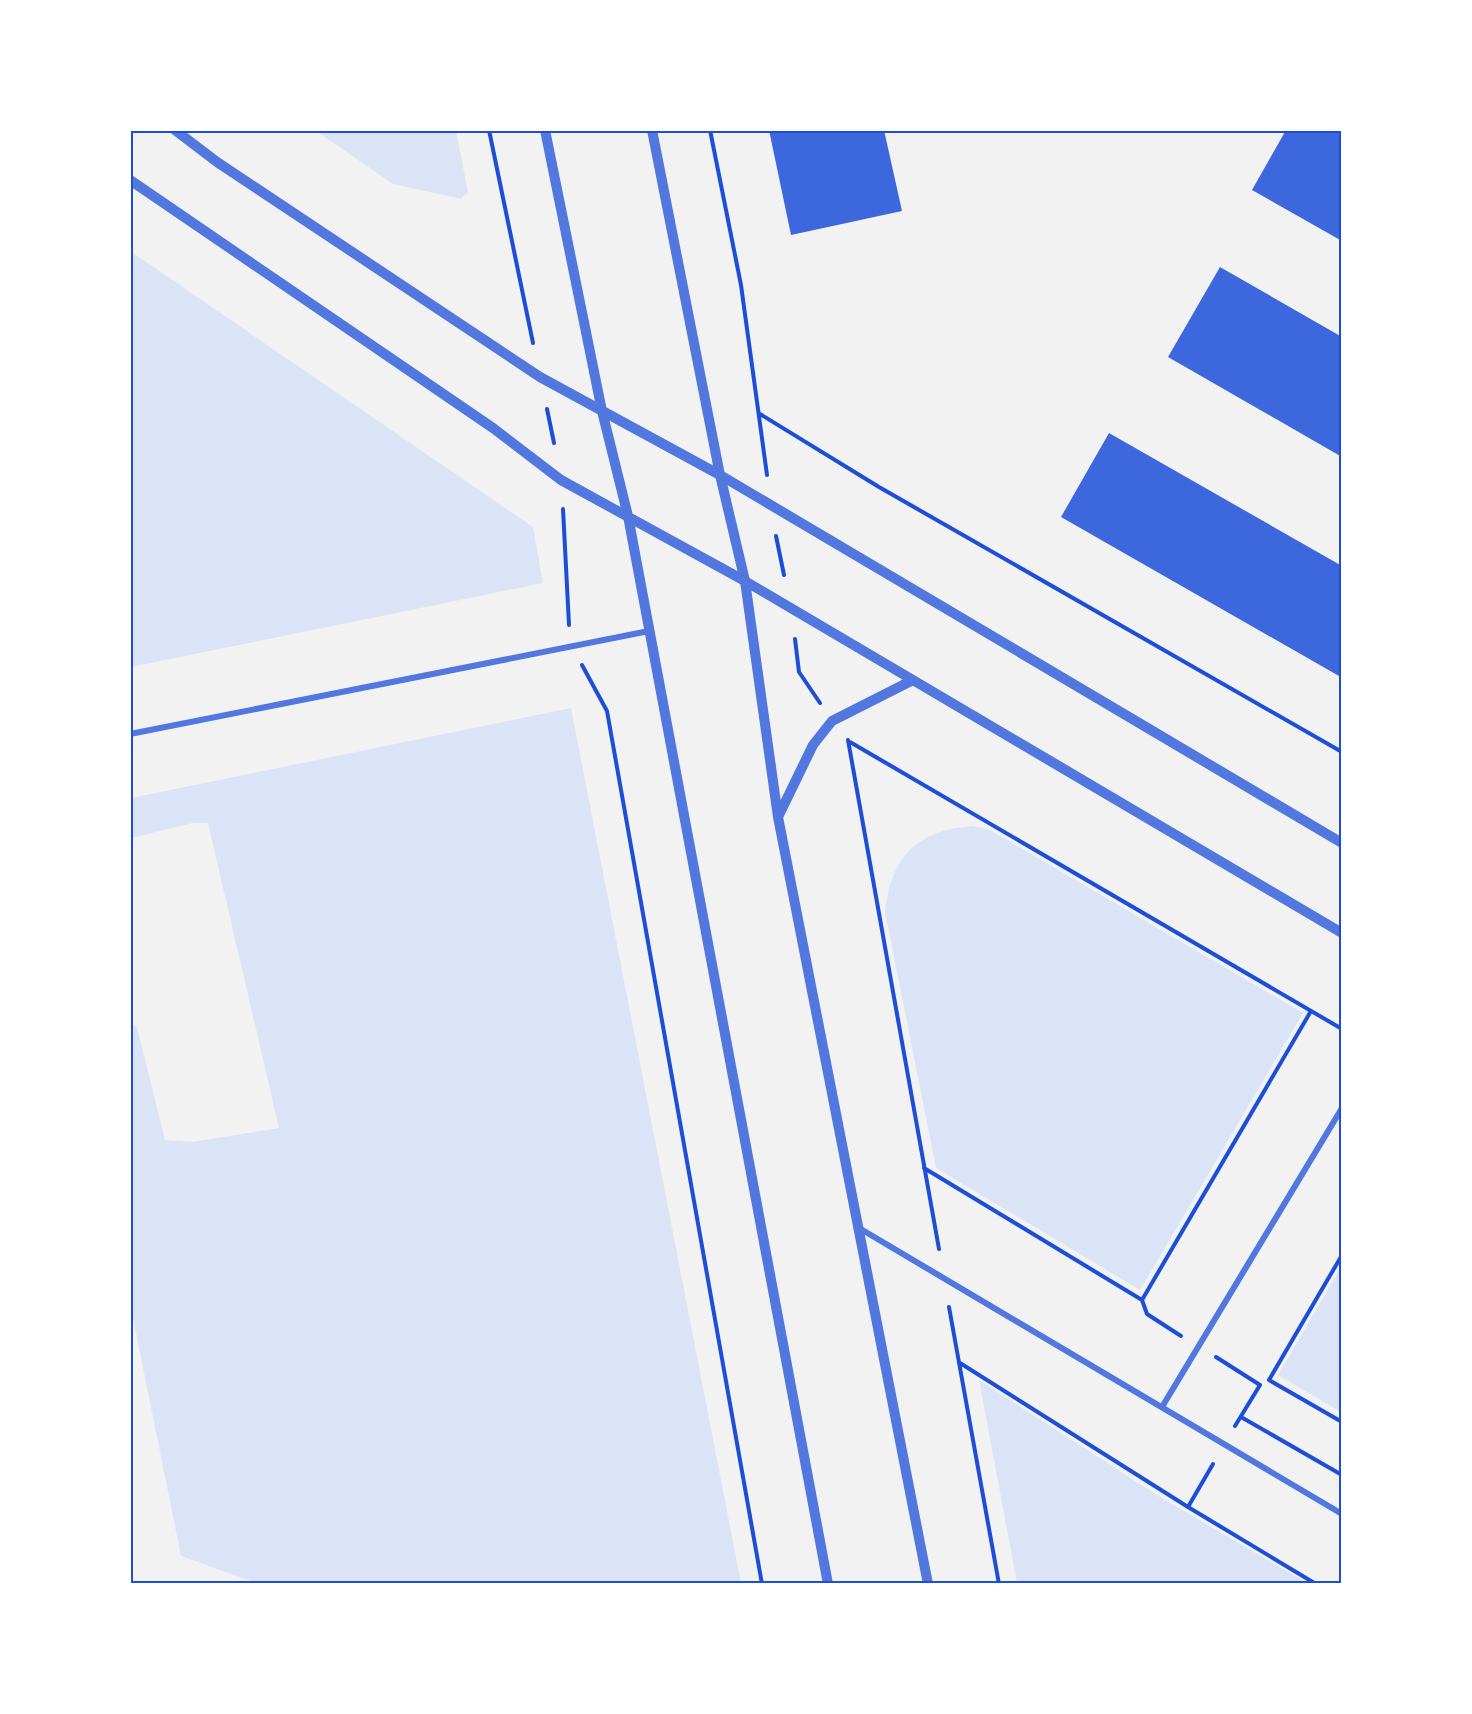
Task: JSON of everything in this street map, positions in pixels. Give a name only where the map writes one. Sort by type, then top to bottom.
[{"type":"street","points":[[175,130],[217,162],[540,377],[771,504],[1341,843]]},
{"type":"street","points":[[545,130],[602,411],[628,516],[828,1584]]},
{"type":"street","points":[[652,130],[720,475],[745,581],[778,817],[928,1584]]},
{"type":"street","points":[[130,180],[493,428],[561,480],[790,607],[1341,933]]},
{"type":"street","points":[[130,734],[649,631]]},
{"type":"street","points":[[778,817],[813,745],[832,721],[913,680]]},
{"type":"street","points":[[1162,1407],[1341,1108]]},
{"type":"street","points":[[859,1227],[1341,1514]]},
{"type":"path","points":[[489,130],[561,480],[570,645],[607,711],[762,1584]]},
{"type":"path","points":[[710,130],[741,285],[771,504],[800,672],[832,721],[849,742],[1341,1029]]},
{"type":"path","points":[[759,414],[879,487],[1341,752]]},
{"type":"path","points":[[849,742],[852,773],[999,1584]]},
{"type":"path","points":[[1142,1299],[1311,1011]]},
{"type":"path","points":[[924,1168],[1142,1299],[1147,1314],[1260,1385]]},
{"type":"path","points":[[1188,1507],[1260,1385],[1269,1380],[1341,1255]]},
{"type":"path","points":[[959,1362],[1188,1507],[1316,1584]]},
{"type":"path","points":[[1269,1380],[1341,1422]]},
{"type":"path","points":[[1241,1417],[1341,1475]]},
{"type":"shaded area","points":[[316,131],[456,131],[468,192],[461,199],[393,184]]},
{"type":"shaded area","points":[[130,251],[533,527],[543,583],[131,667]]},
{"type":"shaded area","points":[[571,708],[741,1583],[257,1583],[181,1556],[131,1308],[131,1024],[137,1027],[165,1140],[192,1142],[279,1128],[208,823],[193,823],[131,838],[131,798]]},
{"type":"shaded area","points":[[973,826],[990,830],[1303,1013],[1140,1290],[936,1168],[885,912],[893,876],[900,862],[910,850],[922,840],[936,833]]},
{"type":"shaded area","points":[[1341,1267],[1341,1412],[1278,1375]]},
{"type":"shaded area","points":[[979,1380],[1160,1497],[1307,1583],[1017,1583]]},
{"type":"building","points":[[769,130],[884,130],[902,211],[791,235]]},
{"type":"building","points":[[1286,130],[1342,130],[1342,241],[1252,190]]},
{"type":"building","points":[[1220,267],[1342,337],[1342,457],[1168,357]]},
{"type":"building","points":[[1109,433],[1342,566],[1342,671],[1339,676],[1061,517]]}]
